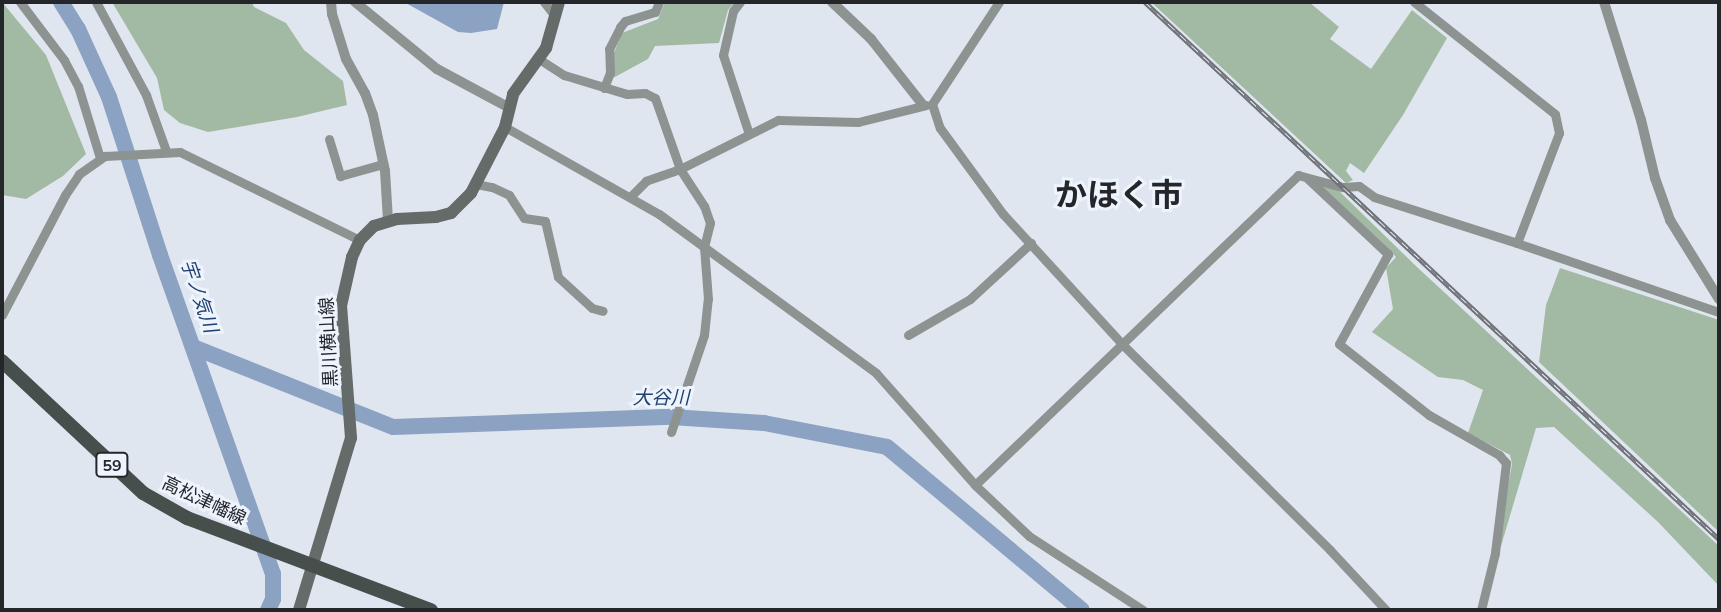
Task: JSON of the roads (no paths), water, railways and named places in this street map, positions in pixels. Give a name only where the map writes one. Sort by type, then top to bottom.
[{"type":"main road","points":[[360,240],[374,226],[388,220],[436,217],[451,213],[462,205],[476,184],[505,127],[508,107],[539,59],[556,17],[559,2]]},
{"type":"main road","name":"黒川横山線","points":[[299,610],[347,455],[350,419],[341,306],[352,257],[360,240]]},
{"type":"main road","name":"高松津幡線","points":[[2,361],[143,494],[187,519],[431,610]]},
{"type":"street","points":[[20,2],[64,60],[78,86],[102,157]]},
{"type":"street","points":[[96,2],[146,96],[162,152]]},
{"type":"street","points":[[331,2],[345,59],[365,93],[373,115],[383,164],[388,220]]},
{"type":"street","points":[[355,2],[437,69],[508,107]]},
{"type":"street","points":[[544,2],[556,17]]},
{"type":"street","points":[[604,88],[610,72],[609,49],[620,27],[625,21],[655,12],[659,2]]},
{"type":"street","points":[[740,2],[733,11],[723,55],[749,134]]},
{"type":"street","points":[[832,2],[872,39],[927,104],[940,128],[1003,214],[1122,344],[1330,550],[1386,610]]},
{"type":"street","points":[[631,196],[646,181],[680,169],[778,120],[858,121],[927,104],[999,2]]},
{"type":"street","points":[[1414,2],[1555,114],[1559,133],[1517,243]]},
{"type":"street","points":[[1604,2],[1670,220],[1719,299]]},
{"type":"street","points":[[539,59],[564,75],[627,94],[645,93],[655,98],[680,169],[704,206],[710,223],[704,247],[708,299],[704,335],[672,430]]},
{"type":"street","points":[[505,127],[631,196],[876,373],[975,485],[1029,536],[1143,610]]},
{"type":"street","points":[[329,139],[340,176],[383,164]]},
{"type":"street","points":[[2,315],[65,195],[79,174],[102,157],[180,152],[360,240]]},
{"type":"street","points":[[975,485],[1298,175],[1342,187],[1359,186],[1374,197],[1719,312]]},
{"type":"street","points":[[1306,177],[1388,254],[1339,344],[1429,415],[1487,447],[1506,463],[1495,553],[1481,610]]},
{"type":"street","points":[[476,184],[492,187],[509,195],[524,218],[545,221],[558,276],[592,308],[603,311]]},
{"type":"street","points":[[908,335],[970,299],[1031,243]]},
{"type":"water","points":[[404,2],[504,2],[497,29],[471,33],[458,32]]},
{"type":"waterway","name":"宇ノ気川","points":[[61,2],[78,29],[109,97],[160,255],[273,574],[273,599],[268,610]]},
{"type":"waterway","name":"大谷川","points":[[193,347],[393,427],[671,417],[764,423],[887,447],[1082,610]]},
{"type":"railway","points":[[1145,2],[1719,539]]},
{"type":"district","name":"かほく市","points":[[1119,194]]}]
